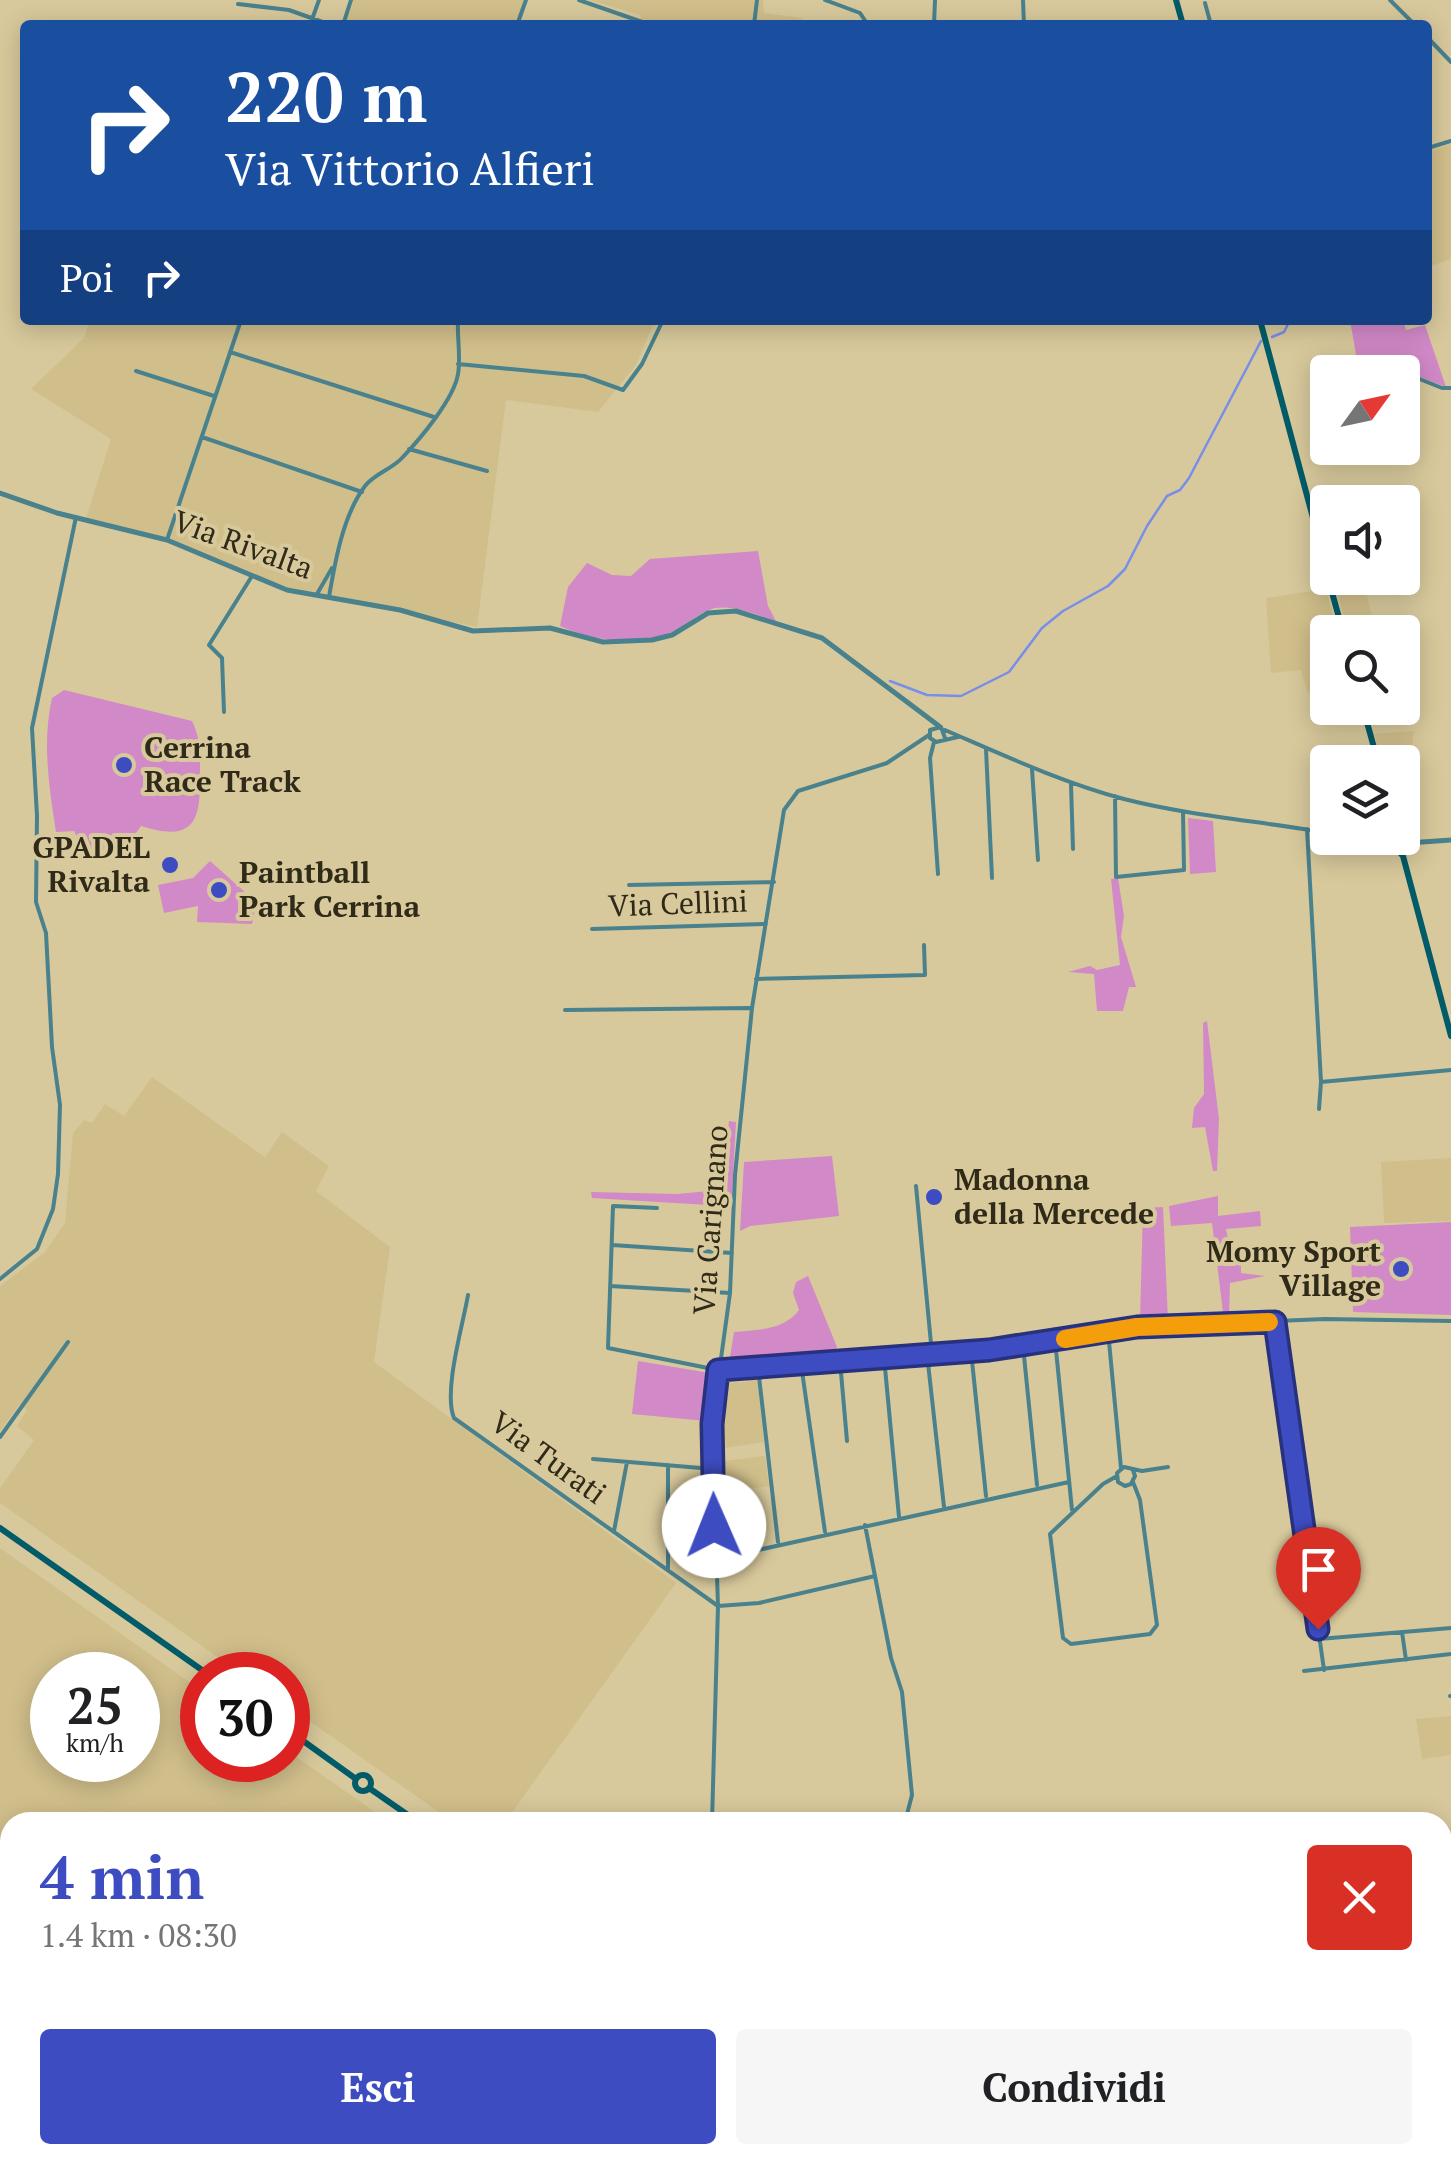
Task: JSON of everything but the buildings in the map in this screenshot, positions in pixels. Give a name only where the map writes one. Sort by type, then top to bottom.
[{"type":"main road","points":[[1261,325],[1310,508]]},
{"type":"main road","points":[[1402,856],[1451,1036]]},
{"type":"main road","points":[[0,1528],[180,1655]]},
{"type":"main road","points":[[310,1746],[356,1778],[368,1776],[369,1788],[404,1812]]},
{"type":"street","points":[[579,0],[637,20]]},
{"type":"street","points":[[825,0],[860,13],[865,20]]},
{"type":"street","points":[[1390,0],[1410,20]]},
{"type":"street","points":[[1205,2],[1209,20]]},
{"type":"street","points":[[238,4],[290,10],[308,20]]},
{"type":"street","points":[[1432,42],[1451,62]]},
{"type":"street","points":[[166,540],[239,325]]},
{"type":"street","points":[[328,597],[335,564],[362,492],[368,483],[398,462],[453,389],[458,364],[458,325]]},
{"type":"street","points":[[458,364],[584,376],[623,390],[642,364],[661,325]]},
{"type":"street","points":[[230,352],[434,417]]},
{"type":"street","points":[[136,371],[214,396]]},
{"type":"street","points":[[1420,379],[1451,388]]},
{"type":"street","points":[[202,437],[362,492]]},
{"type":"street","points":[[409,449],[487,471]]},
{"type":"street","name":"Via Rivalta","points":[[0,493],[166,540],[286,590],[400,610],[473,631],[550,628],[603,642],[652,640],[672,635],[708,613],[736,611],[822,638],[939,728]]},
{"type":"street","points":[[0,1279],[37,1249],[53,1209],[58,1174],[60,1105],[52,1046],[46,933],[36,902],[38,816],[32,728],[76,517]]},
{"type":"street","points":[[316,595],[335,564]]},
{"type":"street","points":[[224,712],[222,658],[210,645],[252,576]]},
{"type":"street","points":[[939,728],[1032,768],[1116,796],[1183,812],[1310,830]]},
{"type":"street","points":[[934,749],[931,739],[939,728]]},
{"type":"street","points":[[938,874],[930,758],[943,740],[939,728]]},
{"type":"street","name":"Via Carignano","points":[[712,1812],[718,1606],[712,1424],[730,1293],[735,1175],[752,1008],[784,810],[790,798],[811,784],[886,763],[931,739],[958,737]]},
{"type":"street","points":[[986,750],[992,878]]},
{"type":"street","points":[[1032,768],[1038,860]]},
{"type":"street","points":[[1071,782],[1073,849]]},
{"type":"street","points":[[1116,796],[1116,877],[1184,870],[1183,812]]},
{"type":"street","points":[[1307,829],[1321,1082],[1319,1109]]},
{"type":"street","points":[[1420,837],[1428,840]]},
{"type":"street","points":[[1420,842],[1451,840]]},
{"type":"street","points":[[629,885],[774,882]]},
{"type":"street","name":"Via Cellini","points":[[592,930],[766,924]]},
{"type":"street","points":[[756,979],[925,975],[924,945]]},
{"type":"street","points":[[565,1010],[752,1008]]},
{"type":"street","points":[[1321,1082],[1451,1070]]},
{"type":"street","points":[[916,1186],[944,1507]]},
{"type":"street","points":[[657,1208],[613,1206],[608,1348],[718,1370],[972,1352],[1137,1327],[1325,1318],[1451,1321]]},
{"type":"street","points":[[612,1245],[732,1253]]},
{"type":"street","points":[[610,1286],[730,1293]]},
{"type":"street","name":"Via Turati","points":[[468,1295],[455,1367],[452,1414],[718,1606]]},
{"type":"street","points":[[1275,1322],[1324,1670]]},
{"type":"street","points":[[1108,1331],[1121,1460],[1138,1491],[1157,1625],[1150,1634],[1071,1644],[1064,1638],[1050,1534],[1072,1510],[1124,1468]]},
{"type":"street","points":[[1055,1340],[1072,1510]]},
{"type":"street","points":[[0,1437],[68,1342]]},
{"type":"street","points":[[1023,1346],[1037,1487]]},
{"type":"street","points":[[972,1352],[986,1497]]},
{"type":"street","points":[[884,1358],[899,1517]]},
{"type":"street","points":[[840,1361],[847,1441]]},
{"type":"street","points":[[801,1364],[825,1534]]},
{"type":"street","points":[[758,1368],[778,1544]]},
{"type":"street","points":[[593,1460],[713,1468]]},
{"type":"street","points":[[614,1532],[627,1462]]},
{"type":"street","points":[[668,1465],[668,1572]]},
{"type":"street","points":[[1103,1484],[1120,1484],[1142,1471],[1168,1468]]},
{"type":"street","points":[[1117,1476],[1120,1484]]},
{"type":"street","points":[[716,1560],[986,1497],[1069,1482]]},
{"type":"street","points":[[865,1526],[891,1658],[902,1692],[912,1794],[908,1812]]},
{"type":"street","points":[[718,1606],[758,1603],[876,1575]]},
{"type":"street","points":[[1319,1639],[1451,1628]]},
{"type":"street","points":[[1402,1632],[1406,1660]]},
{"type":"street","points":[[1304,1671],[1451,1654]]},
{"type":"shaded area","points":[[351,0],[526,0],[520,20],[344,20]]},
{"type":"shaded area","points":[[589,0],[763,0],[764,13],[802,18],[640,20],[641,15]]},
{"type":"shaded area","points":[[1451,144],[1451,259],[1432,266],[1432,151]]},
{"type":"shaded area","points":[[88,325],[653,325],[636,365],[598,412],[506,400],[477,627],[269,584],[167,540],[86,518],[111,439],[31,389],[84,338]]},
{"type":"shaded area","points":[[1351,325],[1404,325],[1406,330],[1425,325],[1446,387],[1420,377],[1420,355],[1356,355]]},
{"type":"shaded area","points":[[758,551],[768,606],[776,621],[739,609],[715,608],[667,634],[627,641],[599,638],[560,626],[568,587],[587,563],[612,575],[631,576],[650,559]]},
{"type":"shaded area","points":[[1310,591],[1310,595],[1328,595],[1333,615],[1310,615],[1310,693],[1301,670],[1271,673],[1266,598]]},
{"type":"shaded area","points":[[1338,595],[1367,595],[1371,615],[1344,615]]},
{"type":"shaded area","name":"Cerrina Race Track","points":[[64,690],[192,721],[199,747],[200,792],[190,825],[172,832],[141,826],[125,843],[89,852],[88,861],[82,861],[81,844],[74,831],[56,832],[49,781],[49,715],[52,698]]},
{"type":"shaded area","points":[[1414,731],[1412,745],[1377,745],[1374,734]]},
{"type":"shaded area","points":[[1188,818],[1213,821],[1216,872],[1190,874]]},
{"type":"shaded area","name":"Paintball Park Cerrina","points":[[210,861],[256,902],[252,924],[197,922],[198,906],[164,913],[158,885],[193,878]]},
{"type":"shaded area","points":[[1118,878],[1124,916],[1121,937],[1136,987],[1129,987],[1123,1011],[1097,1011],[1094,974],[1068,972],[1090,966],[1097,970],[1120,965],[1111,879]]},
{"type":"shaded area","points":[[1207,1021],[1219,1119],[1217,1171],[1213,1171],[1205,1127],[1192,1128],[1194,1108],[1204,1094],[1203,1023]]},
{"type":"shaded area","points":[[152,1077],[265,1157],[282,1132],[329,1166],[316,1191],[390,1247],[374,1362],[676,1583],[512,1812],[439,1812],[310,1721],[310,1652],[211,1652],[0,1503],[0,1488],[34,1440],[17,1426],[27,1410],[20,1404],[0,1431],[0,1286],[45,1252],[65,1223],[73,1133],[84,1120],[92,1123],[105,1104],[124,1116]]},
{"type":"shaded area","points":[[729,1121],[736,1122],[732,1194],[725,1206],[592,1198],[591,1192],[677,1194],[720,1190]]},
{"type":"shaded area","points":[[832,1156],[839,1216],[750,1226],[740,1231],[744,1162]]},
{"type":"shaded area","points":[[1451,1158],[1451,1221],[1384,1223],[1381,1162]]},
{"type":"shaded area","points":[[1218,1196],[1218,1216],[1260,1211],[1261,1226],[1226,1229],[1231,1254],[1241,1263],[1241,1273],[1265,1276],[1230,1283],[1229,1315],[1223,1312],[1212,1223],[1171,1226],[1169,1206]]},
{"type":"shaded area","points":[[1163,1207],[1168,1320],[1140,1320],[1143,1208]]},
{"type":"shaded area","name":"Momy Sport Village","points":[[1451,1222],[1451,1315],[1353,1312],[1350,1227]]},
{"type":"shaded area","points":[[808,1276],[837,1347],[833,1354],[729,1363],[734,1332],[770,1328],[793,1317],[799,1310],[793,1293],[796,1282]]},
{"type":"shaded area","points":[[638,1361],[710,1373],[706,1421],[632,1414]]},
{"type":"shaded area","points":[[757,1373],[764,1442],[718,1449],[716,1428],[726,1420],[722,1383],[747,1382],[747,1374]]},
{"type":"shaded area","points":[[765,1456],[769,1486],[719,1493],[716,1462]]},
{"type":"shaded area","points":[[0,1548],[147,1652],[30,1652],[30,1782],[160,1782],[160,1661],[180,1675],[180,1782],[310,1782],[310,1766],[375,1812],[0,1812]]},
{"type":"shaded area","points":[[1451,1716],[1451,1755],[1422,1759],[1416,1719]]},
{"type":"waterway","points":[[1272,337],[1284,332],[1288,325]]},
{"type":"waterway","points":[[890,681],[927,695],[961,696],[1009,672],[1042,628],[1063,611],[1108,586],[1125,569],[1167,496],[1180,490],[1189,478],[1261,341]]},
{"type":"slow traffic","points":[[1065,1339],[1137,1327],[1269,1322]]},
{"type":"place","name":"Cerrina Race Track","points":[[124,765]]},
{"type":"place","name":"GPADEL Rivalta","points":[[170,865]]},
{"type":"place","name":"Paintball Park Cerrina","points":[[219,890]]},
{"type":"place","name":"Madonna della Mercede","points":[[934,1197]]},
{"type":"place","name":"Momy Sport Village","points":[[1401,1269]]},
{"type":"route","points":[[714,1526],[712,1424],[718,1370],[989,1350],[1137,1327],[1275,1322],[1318,1629]]}]
